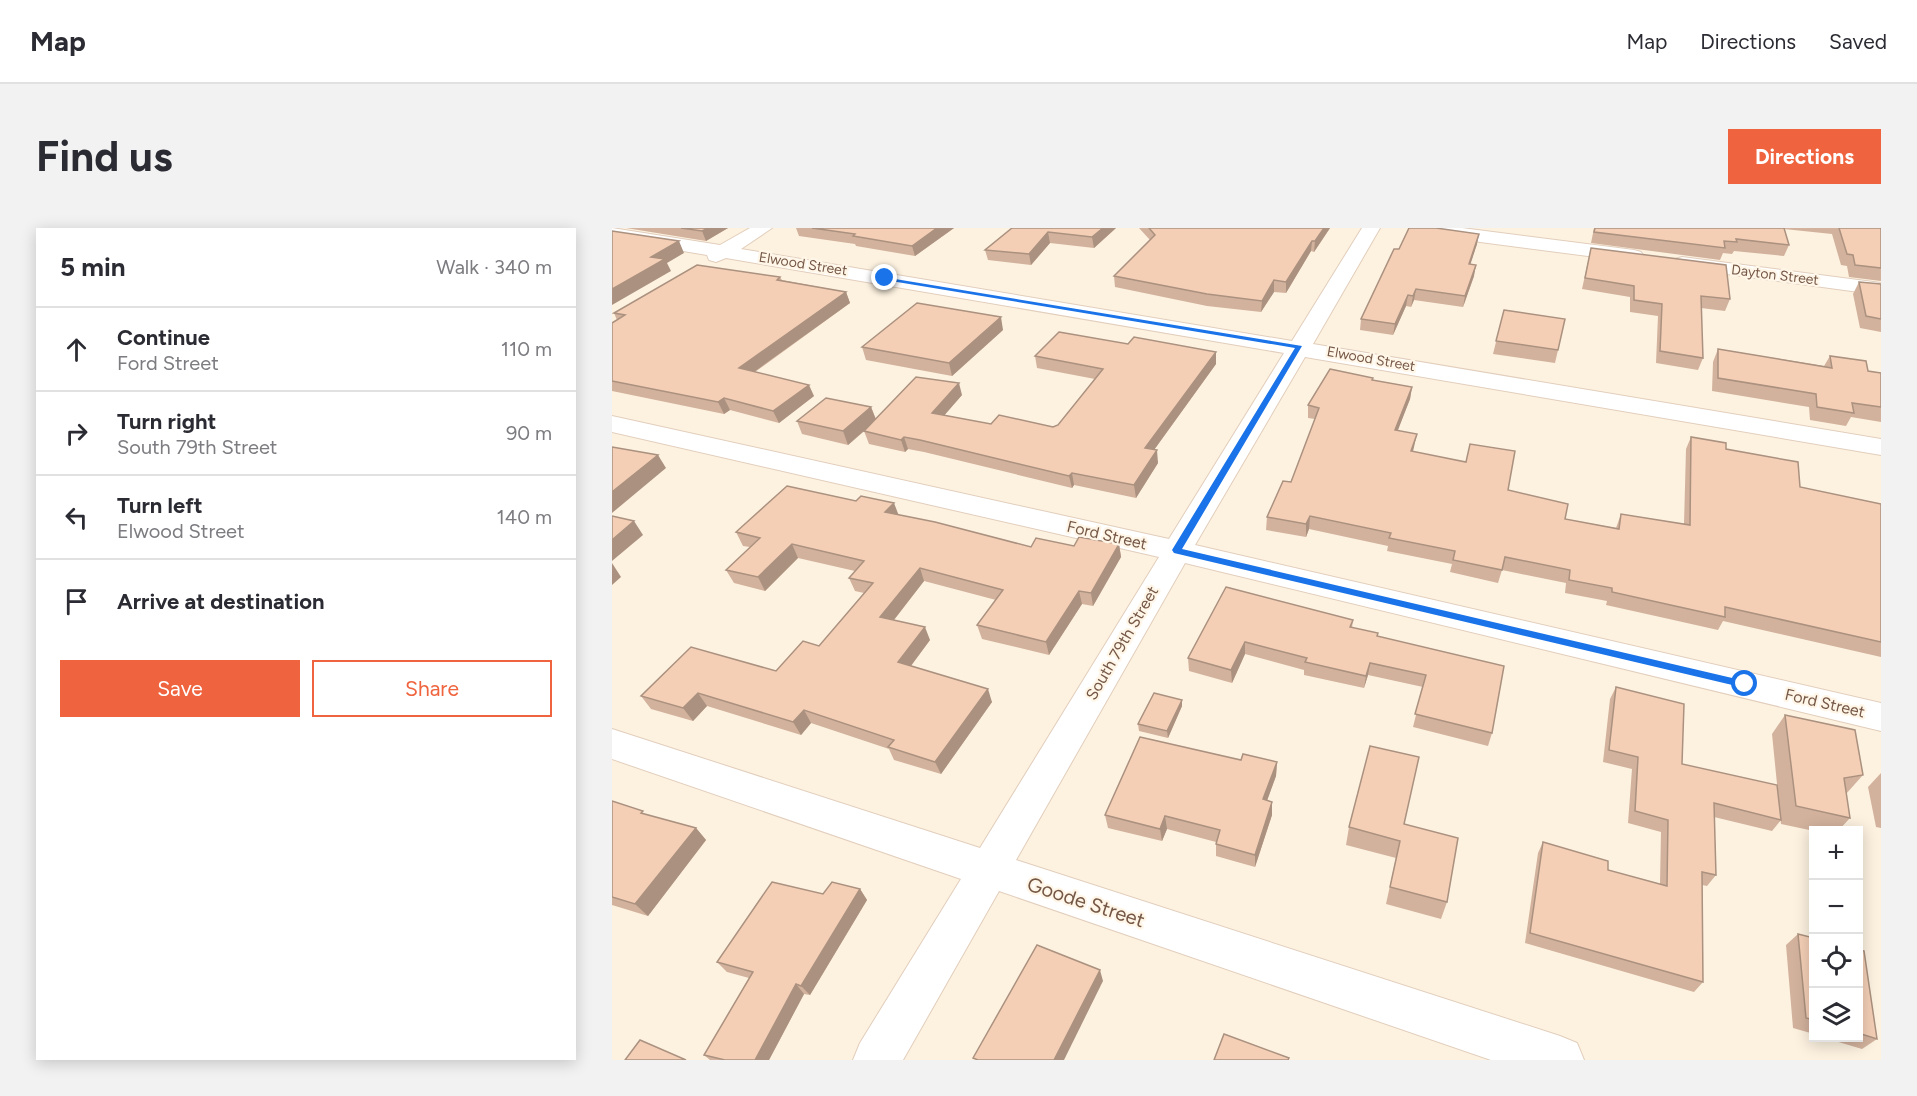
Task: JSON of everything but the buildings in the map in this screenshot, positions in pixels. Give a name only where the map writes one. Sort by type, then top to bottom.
[{"type":"street","points":[[694,269],[763,228]]},
{"type":"street","name":"South 79th Street","points":[[877,1060],[1177,550],[1371,228]]},
{"type":"street","name":"Dayton Street","points":[[1419,228],[1881,289]]},
{"type":"street","name":"Elwood Street","points":[[612,232],[1881,447]]},
{"type":"street","name":"Ford Street","points":[[612,424],[1177,550],[1881,717]]},
{"type":"street","name":"Goode Street","points":[[612,744],[1560,1060]]},
{"type":"route","points":[[885,278],[1300,347],[1177,550],[1745,684]]}]
